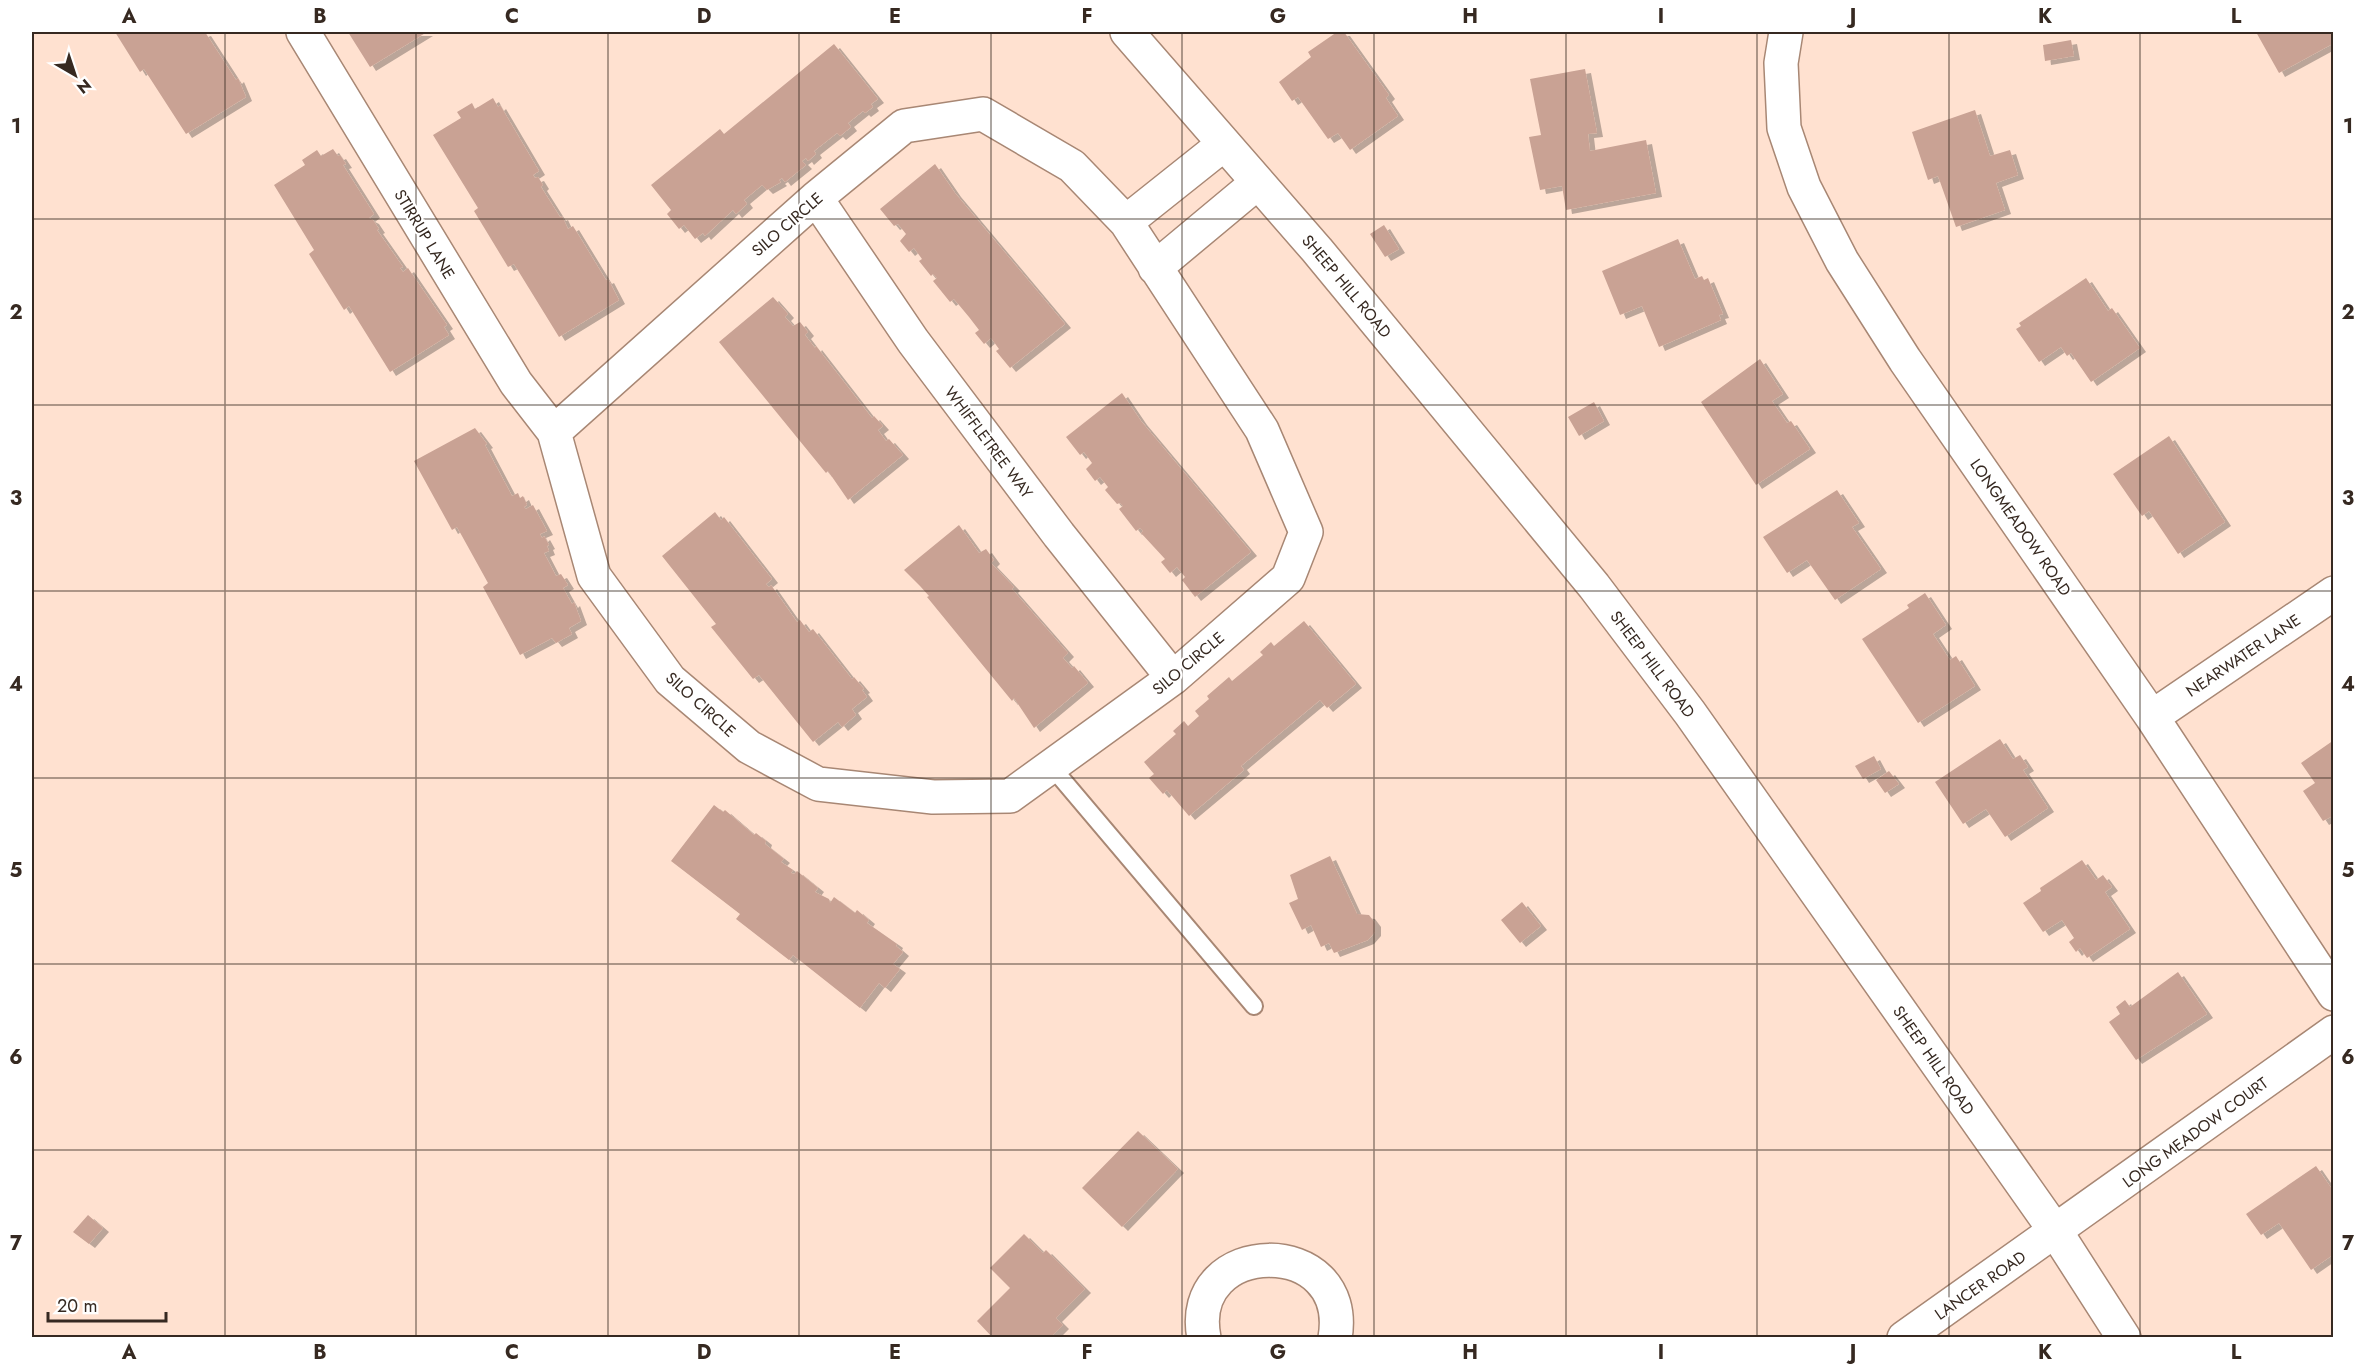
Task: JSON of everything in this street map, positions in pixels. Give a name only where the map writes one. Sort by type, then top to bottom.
[{"type":"street","name":"STIRRUP LANE","points":[[303,32],[516,383],[554,432]]},
{"type":"street","name":"SHEEP HILL ROAD","points":[[1127,32],[1317,250],[1594,585],[1690,713],[2056,1232],[2124,1338]]},
{"type":"street","name":"LONGMEADOW ROAD","points":[[1786,32],[1781,63],[1784,128],[1804,187],[1842,261],[1905,360],[2152,717],[2334,994]]},
{"type":"street","name":"SILO CIRCLE","points":[[983,114],[1072,166],[1126,222],[1262,430],[1306,532],[1288,578],[1173,678],[1010,796],[933,797],[818,784],[750,747],[670,680],[594,576],[554,432],[816,198],[904,126],[983,114]]},
{"type":"street","points":[[1126,222],[1224,144]]},
{"type":"street","points":[[1155,268],[1257,183]]},
{"type":"street","name":"WHIFFLETREE WAY","points":[[816,198],[927,360],[1059,535],[1173,678]]},
{"type":"street","name":"NEARWATER LANE","points":[[2152,717],[2334,593]]},
{"type":"street","name":"LONG MEADOW COURT","points":[[2056,1232],[2334,1032]]},
{"type":"street","name":"LANCER ROAD","points":[[1904,1338],[2056,1232]]},
{"type":"street","points":[[1204,1338],[1204,1309],[1208,1298],[1223,1276],[1244,1263],[1269,1258],[1294,1263],[1316,1277],[1324,1286],[1334,1309],[1335,1338]]},
{"type":"lane","points":[[1052,766],[1254,1006]]},
{"type":"building","points":[[115,32],[198,32],[199,34],[205,32],[236,80],[238,78],[246,97],[186,134],[144,69],[140,72]]},
{"type":"building","points":[[348,32],[427,32],[370,67]]},
{"type":"building","points":[[1337,32],[1344,32],[1389,95],[1386,98],[1398,116],[1350,150],[1338,133],[1328,139],[1298,97],[1292,101],[1279,82],[1311,57],[1308,52]]},
{"type":"building","points":[[2256,32],[2334,32],[2334,43],[2279,73]]},
{"type":"building","points":[[2071,40],[2074,56],[2045,61],[2043,45]]},
{"type":"building","points":[[834,44],[878,99],[871,104],[873,107],[865,113],[863,111],[848,123],[851,127],[840,136],[837,133],[814,151],[816,154],[808,161],[806,158],[802,161],[806,165],[785,182],[782,178],[779,180],[781,182],[767,190],[762,185],[744,200],[747,204],[736,214],[733,210],[705,236],[703,233],[695,239],[684,225],[679,229],[667,214],[671,210],[651,185],[720,129],[724,134]]},
{"type":"building","points":[[1585,69],[1597,133],[1588,134],[1590,151],[1646,140],[1656,193],[1566,210],[1562,186],[1540,190],[1529,137],[1541,135],[1530,79]]},
{"type":"building","points":[[493,98],[498,107],[500,105],[539,171],[533,175],[535,178],[538,177],[543,185],[541,187],[560,217],[562,216],[568,229],[573,226],[619,300],[559,337],[514,264],[508,267],[474,211],[478,208],[433,135],[461,118],[457,112],[472,103],[475,109]]},
{"type":"building","points":[[1975,110],[1990,156],[2010,150],[2018,175],[1996,183],[2005,210],[1956,227],[1938,176],[1928,180],[1912,132]]},
{"type":"building","points":[[333,149],[346,164],[343,165],[374,214],[369,218],[373,220],[379,229],[377,230],[403,267],[400,268],[403,272],[408,268],[447,325],[444,327],[449,335],[390,372],[349,306],[344,310],[309,254],[314,250],[274,185],[305,165],[302,160],[317,150],[321,156]]},
{"type":"building","points":[[935,164],[955,193],[1065,324],[1010,368],[996,351],[999,349],[991,338],[984,344],[975,333],[979,330],[954,299],[950,302],[933,281],[937,278],[933,274],[931,276],[919,261],[922,259],[914,248],[909,252],[900,241],[906,234],[898,224],[894,226],[880,209]]},
{"type":"building","points":[[1384,225],[1399,249],[1385,257],[1370,234]]},
{"type":"building","points":[[1678,239],[1695,279],[1702,276],[1704,280],[1708,278],[1723,314],[1719,315],[1721,320],[1659,347],[1642,306],[1620,315],[1602,271]]},
{"type":"building","points":[[2086,278],[2108,311],[2112,308],[2140,348],[2091,382],[2071,353],[2067,356],[2061,347],[2039,362],[2016,329],[2021,326],[2019,323]]},
{"type":"building","points":[[773,297],[788,314],[785,317],[793,326],[800,322],[808,332],[805,335],[815,348],[816,346],[872,418],[874,416],[883,426],[878,430],[886,441],[889,439],[903,455],[848,500],[828,471],[826,473],[719,342]]},
{"type":"building","points":[[1760,359],[1783,394],[1772,401],[1787,423],[1791,421],[1810,449],[1756,485],[1701,402]]},
{"type":"building","points":[[1122,393],[1141,421],[1251,552],[1195,597],[1182,580],[1185,577],[1177,567],[1170,573],[1161,562],[1165,559],[1141,533],[1143,531],[1140,528],[1136,531],[1119,509],[1123,506],[1120,503],[1117,504],[1105,490],[1108,487],[1100,477],[1095,481],[1086,469],[1092,463],[1084,452],[1080,455],[1066,437]]},
{"type":"building","points":[[1594,402],[1604,421],[1579,436],[1568,417]]},
{"type":"building","points":[[475,428],[487,444],[485,445],[512,496],[518,493],[520,498],[523,496],[527,505],[524,507],[526,509],[533,505],[547,531],[540,534],[542,538],[544,536],[549,545],[547,546],[549,551],[544,553],[556,576],[561,574],[568,585],[563,588],[572,604],[574,602],[581,621],[569,628],[572,634],[556,643],[552,638],[520,655],[483,587],[488,583],[457,527],[452,530],[414,461]]},
{"type":"building","points":[[2169,436],[2225,522],[2178,554],[2149,511],[2142,516],[2113,474]]},
{"type":"building","points":[[1837,490],[1859,523],[1852,527],[1881,569],[1835,600],[1807,560],[1787,573],[1763,537]]},
{"type":"building","points":[[715,512],[721,520],[724,517],[772,579],[766,584],[769,587],[771,585],[797,622],[800,620],[809,632],[813,629],[852,679],[854,677],[864,689],[862,690],[867,697],[852,709],[856,715],[842,727],[838,722],[813,742],[759,675],[753,679],[711,627],[716,624],[662,556]]},
{"type":"building","points":[[959,525],[979,553],[986,549],[994,560],[991,563],[1014,587],[1012,589],[1068,653],[1063,658],[1072,668],[1074,666],[1088,683],[1034,728],[1014,698],[1012,701],[927,597],[929,596],[904,570]]},
{"type":"building","points":[[1925,593],[1946,625],[1933,634],[1950,660],[1956,656],[1975,686],[1918,723],[1862,639],[1909,608],[1907,605]]},
{"type":"building","points":[[1304,621],[1356,684],[1327,708],[1320,700],[1241,766],[1244,770],[1189,816],[1167,790],[1163,794],[1149,778],[1154,774],[1144,762],[1176,734],[1173,731],[1184,721],[1188,726],[1199,716],[1195,711],[1209,699],[1207,696],[1229,677],[1232,681],[1263,655],[1260,652],[1271,642],[1274,646]]},
{"type":"building","points":[[2000,739],[2013,759],[2020,755],[2028,767],[2023,770],[2048,808],[2005,837],[1986,809],[1963,824],[1935,782]]},
{"type":"building","points":[[2334,740],[2334,815],[2323,821],[2303,791],[2315,783],[2301,763]]},
{"type":"building","points":[[1874,756],[1881,769],[1863,779],[1855,766]]},
{"type":"building","points":[[1889,771],[1899,784],[1885,793],[1876,780]]},
{"type":"building","points":[[714,805],[723,812],[725,810],[754,835],[756,833],[766,841],[765,844],[784,859],[781,862],[793,870],[791,873],[794,874],[797,871],[818,888],[815,892],[829,899],[830,903],[834,897],[855,913],[857,910],[869,920],[867,923],[897,944],[896,946],[903,952],[893,964],[900,969],[885,988],[879,983],[860,1008],[793,955],[789,960],[736,919],[740,914],[671,861]]},
{"type":"building","points":[[1330,856],[1357,914],[1369,915],[1375,923],[1375,932],[1368,940],[1334,953],[1329,943],[1321,947],[1311,925],[1302,930],[1289,903],[1298,899],[1290,875]]},
{"type":"building","points":[[2082,860],[2096,880],[2103,875],[2112,887],[2105,892],[2130,929],[2087,958],[2080,948],[2076,952],[2069,942],[2074,938],[2062,920],[2043,932],[2023,903],[2041,891],[2040,888]]},
{"type":"building","points":[[1522,902],[1541,926],[1520,943],[1501,920]]},
{"type":"building","points":[[2178,972],[2207,1014],[2136,1060],[2109,1022],[2120,1014],[2116,1007],[2125,1000],[2130,1007]]},
{"type":"building","points":[[1138,1131],[1178,1169],[1122,1227],[1082,1188]]},
{"type":"building","points":[[2316,1166],[2334,1192],[2334,1254],[2311,1270],[2279,1223],[2261,1235],[2246,1214]]},
{"type":"building","points":[[88,1215],[103,1228],[89,1244],[73,1232]]},
{"type":"building","points":[[1024,1234],[1043,1253],[1046,1250],[1085,1289],[1056,1318],[1063,1325],[1050,1338],[993,1338],[977,1321],[1010,1288],[990,1268]]}]
